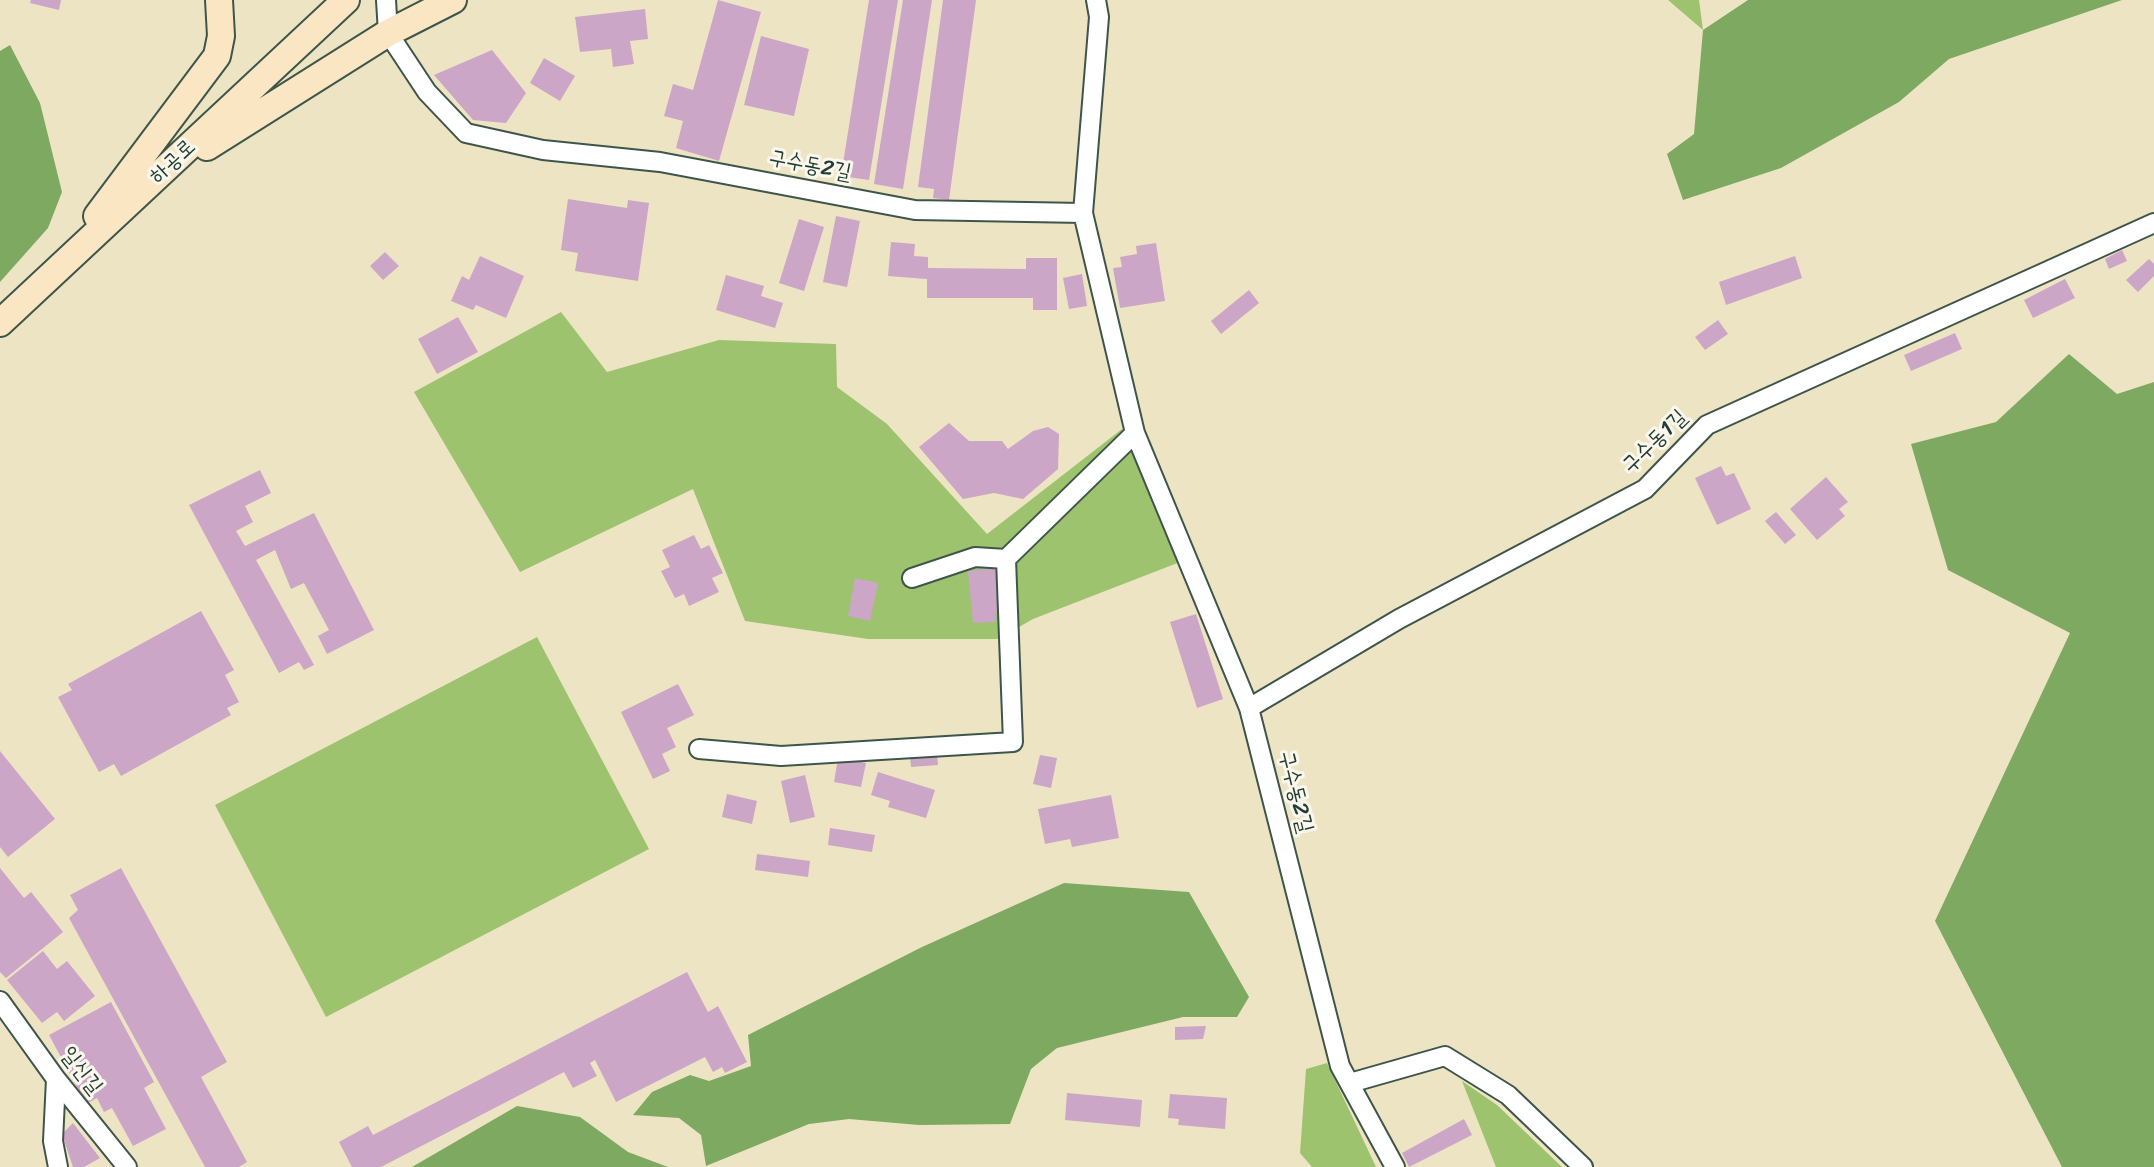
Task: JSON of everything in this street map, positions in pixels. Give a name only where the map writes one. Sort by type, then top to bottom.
[{"type":"main road","points":[[65,260],[217,56],[221,36],[219,0]]},
{"type":"main road","name":"하공로","points":[[0,323],[346,0]]},
{"type":"main road","points":[[153,181],[388,33],[453,0]]},
{"type":"street","name":"구수동2길","points":[[386,0],[388,33],[427,92],[466,133],[543,150],[660,162],[915,210],[1083,213],[1135,433],[1249,708],[1340,1066],[1395,1167]]},
{"type":"street","points":[[1083,213],[1099,17],[1096,0]]},
{"type":"street","name":"구수동1길","points":[[1249,708],[1399,619],[1645,489],[1707,425],[2154,223]]},
{"type":"street","points":[[699,749],[781,756],[1013,742],[1006,559],[1135,433]]},
{"type":"street","points":[[912,578],[975,557],[1006,559]]},
{"type":"street","name":"일신길","points":[[0,1001],[56,1079],[127,1167]]},
{"type":"street","points":[[1350,1083],[1445,1056],[1508,1095],[1583,1167]]},
{"type":"street","points":[[56,1079],[53,1141],[58,1167]]},
{"type":"green space","points":[[1668,0],[1699,0],[1703,30]]},
{"type":"green space","points":[[1748,0],[2122,0],[1949,59],[1899,102],[1781,168],[1683,200],[1667,154],[1694,134],[1703,30]]},
{"type":"green space","points":[[10,45],[40,103],[62,192],[48,228],[0,282],[0,51]]},
{"type":"green space","points":[[561,312],[607,372],[719,340],[836,344],[837,387],[887,424],[987,534],[1122,429],[1180,562],[1033,619],[998,639],[868,639],[745,621],[693,489],[520,572],[414,392]]},
{"type":"green space","points":[[2069,354],[2117,394],[2154,382],[2154,1167],[2062,1167],[1935,921],[2070,633],[1948,570],[1911,444],[1996,422]]},
{"type":"green space","points":[[537,637],[649,849],[326,1017],[215,805]]},
{"type":"green space","points":[[1064,883],[1189,892],[1249,997],[1237,1017],[1183,1017],[1057,1048],[1031,1069],[1010,1124],[919,1125],[849,1119],[809,1124],[706,1166],[701,1135],[679,1118],[633,1115],[652,1092],[690,1075],[709,1081],[751,1066],[748,1035],[922,947]]},
{"type":"green space","points":[[1327,1063],[1376,1167],[1312,1167],[1300,1153],[1306,1069]]},
{"type":"green space","points":[[1462,1081],[1497,1105],[1562,1167],[1496,1167]]},
{"type":"green space","points":[[517,1106],[580,1117],[628,1152],[668,1167],[412,1167]]},
{"type":"building","points":[[31,0],[61,0],[59,10],[30,3]]},
{"type":"building","points":[[718,0],[761,12],[719,161],[676,148],[683,121],[664,116],[673,84],[693,90]]},
{"type":"building","points":[[869,0],[898,0],[869,180],[841,176]]},
{"type":"building","points":[[903,0],[932,0],[903,189],[874,184]]},
{"type":"building","points":[[943,0],[976,0],[949,200],[933,198],[934,189],[918,187]]},
{"type":"building","points":[[645,9],[648,39],[630,41],[634,64],[613,67],[611,49],[580,52],[575,17]]},
{"type":"building","points":[[761,36],[809,49],[794,116],[744,105]]},
{"type":"building","points":[[492,50],[526,93],[506,123],[473,120],[434,75]]},
{"type":"building","points":[[544,58],[575,76],[560,101],[530,83]]},
{"type":"building","points":[[568,199],[627,208],[628,200],[649,203],[638,281],[575,271],[578,253],[561,250]]},
{"type":"building","points":[[836,216],[860,221],[847,287],[823,282]]},
{"type":"building","points":[[799,219],[824,227],[804,291],[779,283]]},
{"type":"building","points":[[891,242],[915,244],[914,256],[928,257],[928,268],[1026,269],[1026,258],[1057,258],[1057,310],[1033,310],[1033,298],[927,298],[927,279],[888,276]]},
{"type":"building","points":[[1156,243],[1165,301],[1120,308],[1113,268],[1122,267],[1120,257],[1137,254],[1136,246]]},
{"type":"building","points":[[2122,250],[2127,261],[2109,269],[2105,259]]},
{"type":"building","points":[[385,252],[399,266],[383,280],[370,266]]},
{"type":"building","points":[[480,256],[524,276],[506,318],[476,305],[473,310],[451,301],[462,276],[469,280]]},
{"type":"building","points":[[1795,256],[1802,278],[1726,305],[1719,282]]},
{"type":"building","points":[[2149,259],[2154,264],[2154,276],[2138,292],[2126,280]]},
{"type":"building","points":[[1082,274],[1087,306],[1069,309],[1063,278]]},
{"type":"building","points":[[726,275],[764,286],[761,296],[783,303],[775,328],[716,310]]},
{"type":"building","points":[[2065,279],[2075,298],[2033,318],[2024,300]]},
{"type":"building","points":[[1249,290],[1259,303],[1221,334],[1211,321]]},
{"type":"building","points":[[458,317],[478,352],[437,374],[418,339]]},
{"type":"building","points":[[1718,320],[1728,334],[1705,350],[1695,337]]},
{"type":"building","points":[[1955,333],[1962,349],[1911,371],[1904,355]]},
{"type":"building","points":[[949,423],[969,441],[1002,441],[1008,449],[1033,431],[1048,427],[1059,434],[1058,469],[1023,499],[994,493],[963,499],[919,447]]},
{"type":"building","points":[[1721,466],[1726,476],[1734,473],[1751,509],[1717,525],[1695,478]]},
{"type":"building","points":[[260,470],[271,493],[245,506],[253,522],[236,531],[245,546],[314,513],[374,630],[327,654],[318,636],[329,630],[304,583],[291,589],[275,550],[256,560],[314,665],[304,670],[299,662],[279,673],[189,505]]},
{"type":"building","points":[[1826,477],[1848,502],[1839,509],[1845,516],[1817,540],[1790,509]]},
{"type":"building","points":[[1776,512],[1796,535],[1785,544],[1765,521]]},
{"type":"building","points":[[694,535],[701,549],[709,545],[723,573],[712,578],[719,592],[689,606],[684,594],[675,598],[661,571],[670,567],[662,550]]},
{"type":"building","points":[[997,568],[1002,612],[995,613],[996,622],[973,623],[968,571]]},
{"type":"building","points":[[855,578],[878,583],[870,621],[848,616]]},
{"type":"building","points":[[201,611],[234,670],[225,675],[239,702],[227,708],[231,715],[121,776],[114,764],[99,772],[58,697],[72,690],[68,684]]},
{"type":"building","points":[[1196,614],[1223,699],[1197,708],[1170,622]]},
{"type":"building","points":[[678,684],[694,715],[667,728],[676,747],[662,754],[670,771],[653,779],[621,712]]},
{"type":"building","points":[[0,751],[55,819],[8,857],[0,847]]},
{"type":"building","points":[[937,753],[938,765],[911,767],[910,755]]},
{"type":"building","points":[[1040,755],[1057,758],[1051,788],[1033,784]]},
{"type":"building","points":[[838,758],[866,763],[861,787],[834,782]]},
{"type":"building","points":[[878,772],[935,790],[926,818],[888,807],[890,801],[871,795]]},
{"type":"building","points":[[805,775],[815,817],[790,823],[781,781]]},
{"type":"building","points":[[727,794],[757,801],[752,824],[722,817]]},
{"type":"building","points":[[1111,795],[1119,838],[1072,847],[1070,839],[1045,844],[1038,809]]},
{"type":"building","points":[[830,828],[875,835],[872,852],[828,845]]},
{"type":"building","points":[[757,854],[810,861],[808,877],[755,870]]},
{"type":"building","points":[[0,868],[24,898],[31,892],[63,932],[6,978],[0,972]]},
{"type":"building","points":[[121,868],[227,1062],[201,1077],[247,1162],[239,1167],[205,1167],[69,918],[78,910],[70,895]]},
{"type":"building","points":[[43,951],[57,969],[67,961],[95,996],[64,1021],[57,1012],[42,1023],[7,980]]},
{"type":"building","points":[[687,972],[708,1012],[718,1006],[747,1062],[725,1073],[722,1067],[713,1072],[705,1057],[616,1102],[595,1060],[590,1063],[597,1076],[573,1088],[564,1072],[381,1167],[352,1167],[339,1142],[368,1126],[373,1135]]},
{"type":"building","points":[[111,1002],[154,1082],[144,1088],[166,1129],[133,1146],[112,1108],[104,1112],[97,1098],[86,1104],[49,1035]]},
{"type":"building","points":[[1206,1026],[1203,1039],[1175,1040],[1175,1027]]},
{"type":"building","points":[[1067,1093],[1142,1100],[1140,1127],[1065,1120]]},
{"type":"building","points":[[1170,1094],[1227,1098],[1225,1129],[1178,1125],[1179,1119],[1168,1118]]},
{"type":"building","points":[[1464,1119],[1472,1135],[1409,1167],[1402,1153]]},
{"type":"building","points":[[73,1123],[100,1158],[84,1167],[73,1167],[62,1134]]}]
